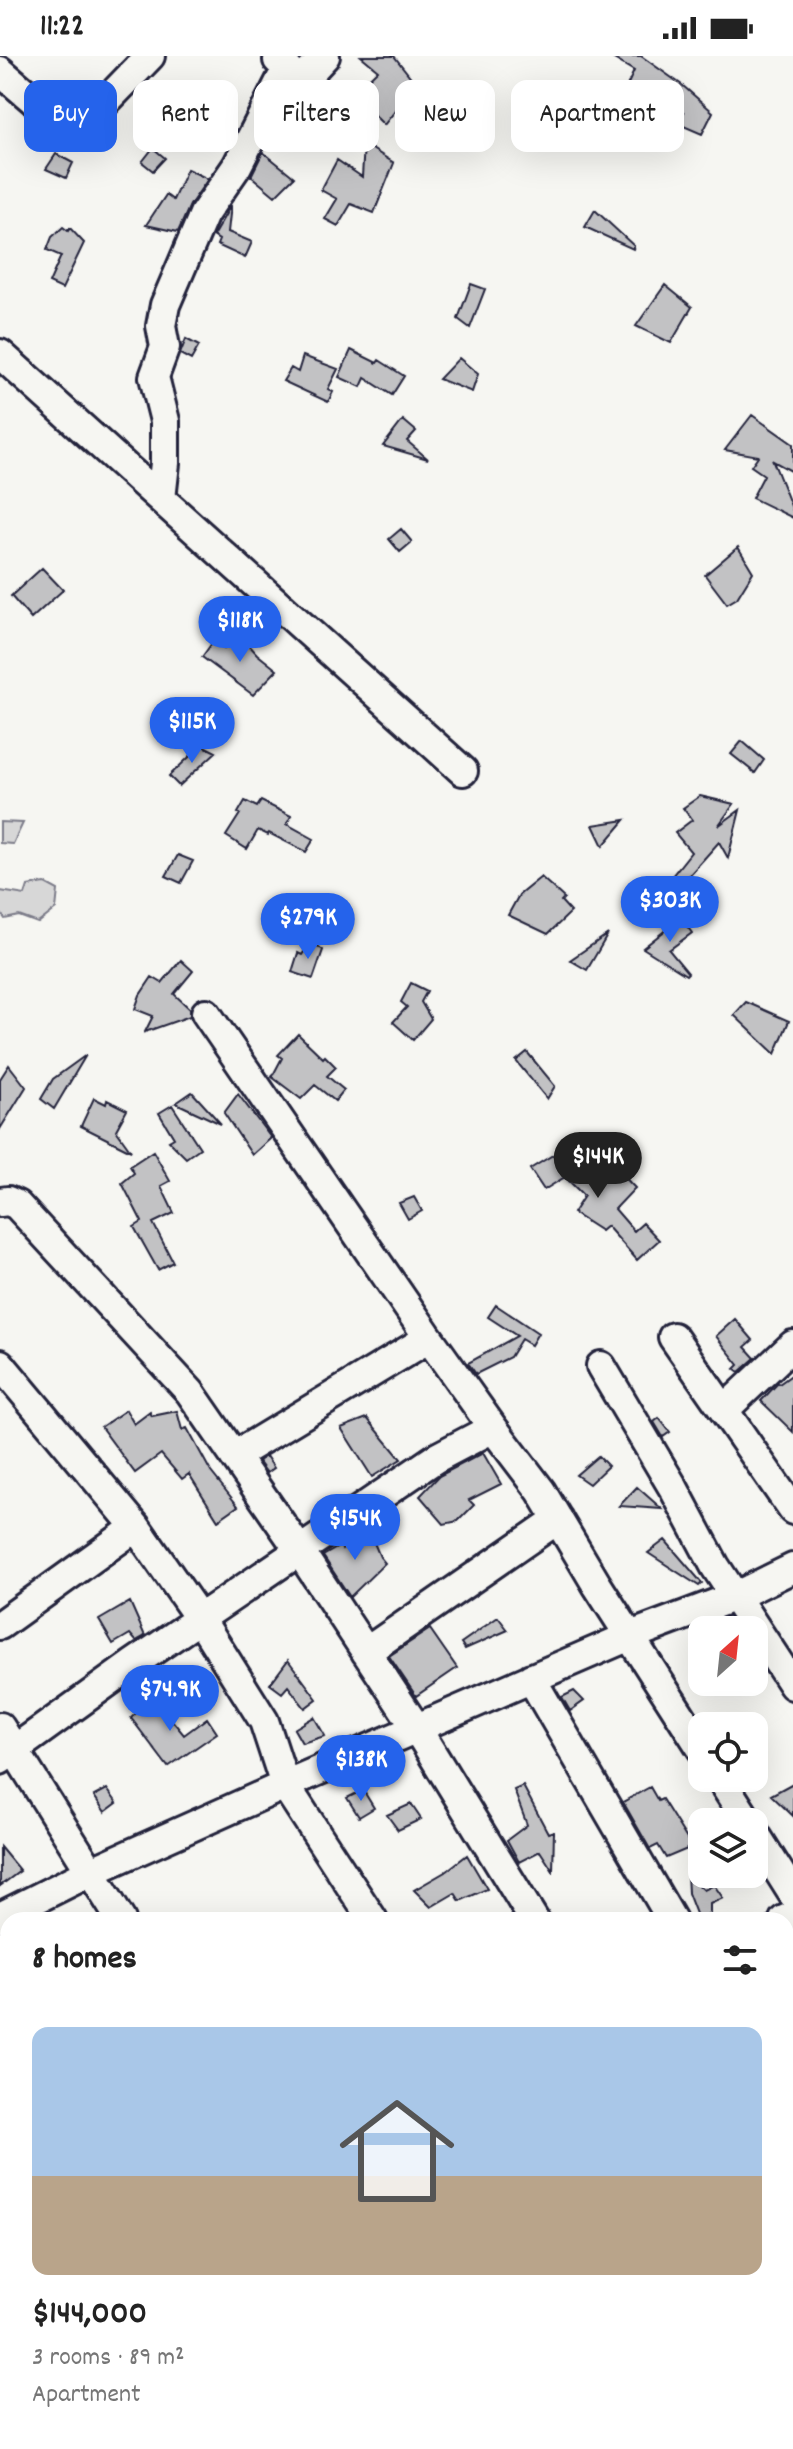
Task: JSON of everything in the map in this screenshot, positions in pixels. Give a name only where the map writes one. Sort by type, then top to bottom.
[{"type":"street","points":[[0,71],[65,127],[75,128],[85,123],[150,56]]},
{"type":"street","points":[[161,499],[165,421],[154,377],[165,347],[161,326],[165,305],[204,214],[237,166],[281,62],[301,82],[325,56]]},
{"type":"street","points":[[0,354],[463,771]]},
{"type":"street","points":[[206,1013],[429,1338],[541,1491],[688,1727]]},
{"type":"street","points":[[0,1202],[17,1205],[190,1392],[300,1551],[417,1729],[529,1912]]},
{"type":"street","points":[[673,1337],[790,1497]]},
{"type":"street","points":[[234,1456],[429,1338]]},
{"type":"street","points":[[724,1410],[793,1345]]},
{"type":"street","points":[[0,1364],[136,1527],[200,1619],[264,1721],[285,1785],[364,1912]]},
{"type":"street","points":[[601,1366],[674,1489],[715,1566],[793,1685]]},
{"type":"street","points":[[8,1755],[436,1458],[493,1428]]},
{"type":"street","points":[[366,1652],[558,1519]]},
{"type":"street","points":[[0,1625],[136,1527]]},
{"type":"street","points":[[10,1912],[90,1872],[285,1785],[630,1636],[736,1596],[793,1568]]},
{"type":"street","points":[[531,1678],[667,1912]]},
{"type":"street","points":[[0,1727],[8,1755],[116,1912]]},
{"type":"street","points":[[768,1854],[793,1894]]},
{"type":"shaded area","points":[[0,822],[23,823],[13,844],[0,843]]},
{"type":"shaded area","points":[[45,883],[58,890],[56,909],[38,923],[19,916],[5,919],[0,912],[0,891],[25,895],[28,886]]},
{"type":"building","points":[[361,56],[394,56],[413,80],[395,80],[395,111],[384,125],[379,120],[379,80],[368,80],[378,70]]},
{"type":"building","points":[[609,56],[641,56],[675,80],[630,80],[634,71]]},
{"type":"building","points":[[684,87],[713,112],[702,134],[684,126]]},
{"type":"building","points":[[150,152],[158,152],[165,158],[153,171],[142,162]]},
{"type":"building","points":[[263,152],[294,177],[275,196],[251,176]]},
{"type":"building","points":[[364,152],[377,152],[394,163],[374,213],[351,204],[338,226],[325,219],[337,199],[321,190],[337,160],[362,177]]},
{"type":"building","points":[[56,154],[73,163],[66,178],[46,169]]},
{"type":"building","points":[[187,169],[208,179],[190,205],[178,232],[146,225],[166,195],[173,200]]},
{"type":"building","points":[[231,205],[228,232],[252,242],[245,258],[217,245],[219,240],[213,236]]},
{"type":"building","points":[[595,210],[634,246],[633,249],[585,227]]},
{"type":"building","points":[[63,227],[68,231],[70,228],[84,243],[62,289],[49,283],[61,256],[47,250],[52,237]]},
{"type":"building","points":[[471,284],[485,289],[470,328],[458,319]]},
{"type":"building","points":[[665,285],[692,307],[671,343],[636,326]]},
{"type":"building","points":[[186,339],[199,346],[191,360],[180,354]]},
{"type":"building","points":[[351,350],[377,363],[379,360],[404,376],[392,395],[365,378],[361,387],[339,377]]},
{"type":"building","points":[[303,356],[338,369],[328,389],[333,392],[328,402],[283,381],[291,368],[298,372]]},
{"type":"building","points":[[459,358],[478,374],[472,392],[439,379]]},
{"type":"building","points":[[752,415],[793,444],[793,472],[773,461],[793,518],[752,498],[764,475],[751,466],[758,456],[725,450]]},
{"type":"building","points":[[403,420],[416,431],[407,441],[428,459],[383,446]]},
{"type":"building","points":[[401,529],[412,542],[400,552],[389,539]]},
{"type":"building","points":[[738,547],[753,572],[737,598],[727,604],[705,575]]},
{"type":"building","points":[[42,568],[63,590],[31,619],[11,596]]},
{"type":"building","points":[[239,634],[277,670],[253,695],[202,657],[215,639],[224,648]]},
{"type":"building","points":[[742,741],[764,760],[755,773],[731,754]]},
{"type":"building","points":[[202,745],[216,752],[179,786],[169,776]]},
{"type":"building","points":[[700,796],[734,804],[718,826],[740,810],[728,858],[719,842],[678,888],[668,881],[691,852],[675,833],[692,820],[683,808]]},
{"type":"building","points":[[245,801],[257,807],[261,801],[291,816],[287,824],[314,839],[306,852],[258,830],[247,849],[226,836]]},
{"type":"building","points":[[625,820],[603,846],[593,825]]},
{"type":"building","points":[[178,855],[193,861],[181,883],[166,876]]},
{"type":"building","points":[[541,877],[564,898],[561,901],[571,912],[548,934],[508,915],[519,895]]},
{"type":"building","points":[[681,918],[692,933],[669,950],[688,973],[686,975],[643,948]]},
{"type":"building","points":[[608,934],[587,970],[570,960]]},
{"type":"building","points":[[311,941],[323,950],[313,979],[292,972],[298,953],[302,955]]},
{"type":"building","points":[[181,960],[193,971],[174,994],[190,1009],[190,1016],[145,1032],[153,1016],[135,1009],[140,995],[152,977],[162,983]]},
{"type":"building","points":[[411,983],[427,991],[421,1002],[431,1019],[413,1040],[393,1022],[407,1007],[401,1002]]},
{"type":"building","points":[[746,1002],[789,1021],[775,1054],[734,1015]]},
{"type":"building","points":[[298,1034],[336,1067],[327,1076],[344,1090],[335,1101],[315,1085],[301,1099],[272,1077],[282,1058],[278,1055]]},
{"type":"building","points":[[527,1052],[555,1086],[547,1099],[516,1061]]},
{"type":"building","points":[[86,1055],[54,1109],[41,1099],[53,1079]]},
{"type":"building","points":[[9,1065],[26,1087],[0,1129],[0,1079]]},
{"type":"building","points":[[192,1092],[221,1124],[176,1103]]},
{"type":"building","points":[[238,1094],[271,1138],[252,1155],[224,1113]]},
{"type":"building","points":[[94,1098],[106,1104],[107,1100],[127,1110],[116,1130],[131,1151],[81,1126]]},
{"type":"building","points":[[172,1105],[200,1148],[186,1158],[169,1141],[174,1138],[159,1113]]},
{"type":"building","points":[[153,1151],[170,1181],[161,1186],[174,1213],[153,1223],[173,1262],[158,1270],[134,1227],[142,1222],[122,1183],[134,1173],[130,1166]]},
{"type":"building","points":[[556,1153],[565,1166],[573,1153],[602,1180],[615,1167],[635,1188],[615,1209],[634,1231],[643,1223],[659,1240],[637,1260],[607,1226],[601,1231],[573,1213],[584,1196],[565,1177],[544,1190],[530,1169]]},
{"type":"building","points":[[414,1197],[422,1211],[408,1219],[399,1203]]},
{"type":"building","points":[[496,1305],[538,1333],[531,1345],[521,1339],[510,1357],[476,1374],[468,1363],[517,1336],[488,1317]]},
{"type":"building","points":[[735,1319],[753,1340],[745,1347],[755,1358],[739,1372],[735,1369],[739,1365],[716,1336]]},
{"type":"building","points":[[793,1374],[793,1432],[761,1401],[778,1383]]},
{"type":"building","points":[[126,1410],[134,1424],[150,1412],[152,1416],[177,1411],[182,1430],[187,1428],[211,1472],[238,1506],[218,1520],[189,1474],[182,1479],[161,1454],[135,1473],[101,1427]]},
{"type":"building","points":[[367,1418],[401,1459],[372,1477],[341,1428]]},
{"type":"building","points":[[659,1418],[670,1432],[663,1437],[654,1422]]},
{"type":"building","points":[[483,1453],[501,1484],[469,1500],[474,1505],[458,1521],[444,1524],[420,1496],[439,1476]]},
{"type":"building","points":[[266,1456],[274,1468],[267,1473],[258,1461]]},
{"type":"building","points":[[598,1456],[608,1466],[589,1484],[576,1475]]},
{"type":"building","points":[[637,1487],[662,1509],[619,1506]]},
{"type":"building","points":[[367,1526],[385,1563],[350,1597],[323,1556],[340,1546],[342,1549]]},
{"type":"building","points":[[665,1540],[702,1583],[699,1586],[648,1553]]},
{"type":"building","points":[[130,1602],[145,1636],[136,1641],[130,1634],[113,1644],[99,1620]]},
{"type":"building","points":[[498,1617],[508,1630],[465,1649],[461,1643]]},
{"type":"building","points":[[430,1629],[457,1668],[416,1696],[389,1656]]},
{"type":"building","points":[[288,1660],[317,1699],[305,1708],[288,1686],[282,1693],[270,1684]]},
{"type":"building","points":[[574,1691],[584,1701],[570,1711],[562,1697]]},
{"type":"building","points":[[153,1697],[184,1735],[207,1718],[217,1733],[168,1767],[131,1718]]},
{"type":"building","points":[[314,1717],[325,1736],[302,1743],[294,1729]]},
{"type":"building","points":[[793,1783],[793,1816],[771,1795]]},
{"type":"building","points":[[523,1786],[548,1833],[554,1831],[553,1871],[540,1851],[519,1862],[507,1840],[527,1825],[514,1790]]},
{"type":"building","points":[[650,1787],[658,1801],[662,1799],[688,1841],[688,1849],[666,1858],[658,1845],[650,1849],[623,1802]]},
{"type":"building","points":[[107,1789],[117,1803],[105,1812],[94,1796]]},
{"type":"building","points":[[363,1790],[374,1808],[359,1817],[347,1798]]},
{"type":"building","points":[[411,1804],[421,1819],[398,1830],[387,1815]]},
{"type":"building","points":[[0,1847],[20,1871],[0,1886]]},
{"type":"building","points":[[467,1855],[487,1889],[460,1901],[455,1893],[431,1907],[414,1890],[445,1872]]},
{"type":"building","points":[[687,1874],[688,1888],[716,1888],[723,1898],[710,1904],[710,1912],[695,1912],[688,1893]]}]
